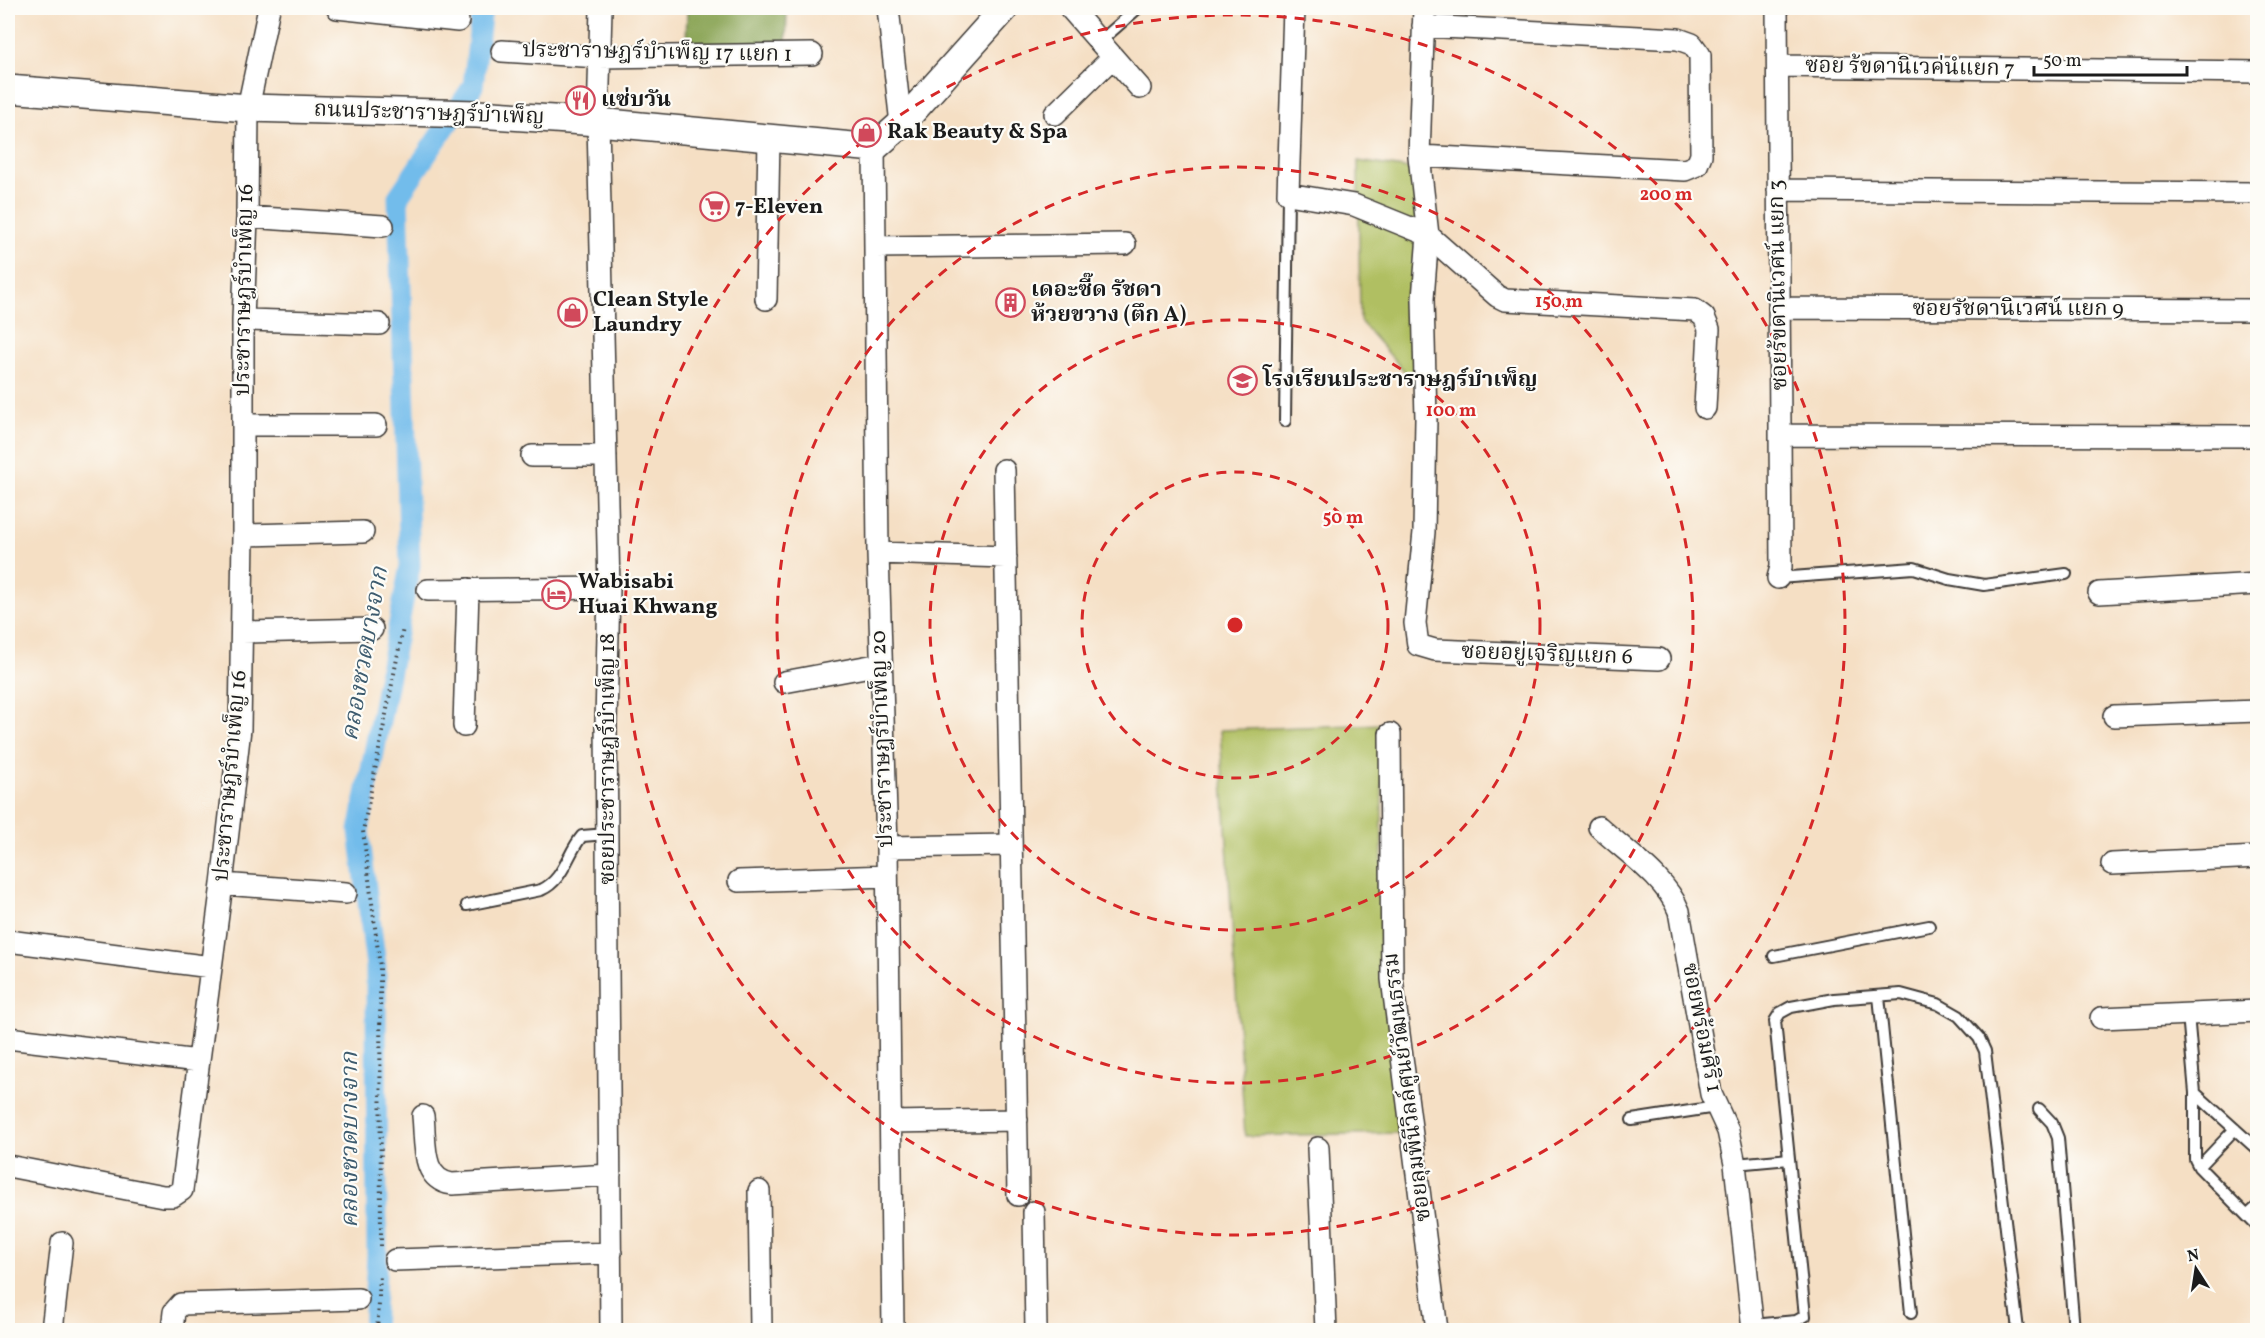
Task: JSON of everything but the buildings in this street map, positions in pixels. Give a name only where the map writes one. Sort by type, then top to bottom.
[{"type":"street","name":"ประชาราษฎร์บำเพ็ญ 16","points":[[8,1166],[173,1196],[182,1190],[240,729],[243,320],[248,108],[269,8]]},
{"type":"street","points":[[337,8],[458,21]]},
{"type":"street","name":"ซอยประชาราษฎร์บำเพ็ญ 18","points":[[601,8],[598,122],[609,588],[606,723],[610,1330]]},
{"type":"street","points":[[888,8],[901,124]]},
{"type":"street","points":[[874,148],[901,124],[1005,8]]},
{"type":"street","points":[[1070,8],[1140,88]]},
{"type":"street","points":[[1294,8],[1288,194],[1354,205],[1428,235],[1504,300],[1695,310],[1704,317],[1709,329],[1705,408]]},
{"type":"street","name":"ซอยร้ขดานิเวศน์ แยก 3","points":[[1778,8],[1781,435],[1779,570]]},
{"type":"street","points":[[1419,156],[1685,170],[1697,165],[1701,155],[1700,55],[1692,44],[1678,39],[1424,17],[1419,156],[1428,235]]},
{"type":"street","name":"ประชาราษฎร์บำเพ็ญ 17 แยก 1","points":[[502,51],[599,57],[812,54]]},
{"type":"street","points":[[1055,114],[1113,57]]},
{"type":"street","name":"ซอย ร้ขดานิเวค่นํแยก 7","points":[[1778,66],[2258,72]]},
{"type":"street","name":"ถนนประชาราษฎร์บำเพ็ญ","points":[[8,89],[248,108],[434,112],[598,122],[874,148]]},
{"type":"street","points":[[766,299],[769,138]]},
{"type":"street","name":"ประชาราษฎร์บำเพ็ญ 20","points":[[874,148],[878,553],[887,847],[893,1330]]},
{"type":"street","points":[[1778,190],[2258,193]]},
{"type":"street","points":[[247,217],[383,226]]},
{"type":"street","name":"ซอยอยู่เจริญแยก 6","points":[[1428,235],[1423,299],[1426,419],[1424,532],[1415,623],[1418,645],[1435,651],[1659,659]]},
{"type":"street","points":[[875,248],[1125,244]]},
{"type":"street","name":"ซอยรัชดานิเวศน์ แยก 9","points":[[1779,308],[2258,310]]},
{"type":"street","points":[[243,320],[379,324]]},
{"type":"street","points":[[243,425],[376,425]]},
{"type":"street","points":[[1781,435],[2258,436]]},
{"type":"street","points":[[532,456],[606,456]]},
{"type":"street","points":[[1004,470],[1018,1195]]},
{"type":"street","points":[[243,535],[363,532]]},
{"type":"street","points":[[878,553],[1006,557]]},
{"type":"street","points":[[2099,593],[2258,584]]},
{"type":"street","points":[[428,590],[609,588]]},
{"type":"street","points":[[464,726],[468,589]]},
{"type":"street","points":[[242,632],[372,629]]},
{"type":"street","points":[[784,682],[881,664]]},
{"type":"street","points":[[2114,716],[2258,711]]},
{"type":"street","name":"ซอยลุมพินีวิลล์ศูนย์วัฒนธรรม","points":[[1390,734],[1392,979],[1437,1330]]},
{"type":"street","name":"ซอยพร้อมศิริ 1","points":[[1599,827],[1673,896],[1679,911],[1710,1094],[1728,1131],[1735,1164],[1753,1328]]},
{"type":"street","points":[[887,847],[1011,845]]},
{"type":"street","points":[[2112,864],[2258,857]]},
{"type":"street","points":[[739,881],[887,876]]},
{"type":"street","points":[[222,884],[346,893]]},
{"type":"street","points":[[8,941],[211,967]]},
{"type":"street","points":[[2101,1018],[2258,1011]]},
{"type":"street","points":[[8,1038],[198,1061]]},
{"type":"street","points":[[423,1116],[428,1164],[433,1176],[443,1182],[452,1184],[610,1175]]},
{"type":"street","points":[[890,1122],[1017,1120]]},
{"type":"street","points":[[1318,1148],[1326,1330]]},
{"type":"street","points":[[759,1191],[761,1330]]},
{"type":"street","points":[[1034,1212],[1036,1330]]},
{"type":"street","points":[[52,1330],[62,1243]]},
{"type":"street","points":[[386,1261],[611,1253]]},
{"type":"street","points":[[173,1321],[181,1304],[193,1302],[358,1299]]},
{"type":"lane","points":[[1105,37],[1138,8]]},
{"type":"lane","points":[[1285,421],[1288,194]]},
{"type":"lane","points":[[1779,570],[1914,568],[1949,579],[1984,585],[2066,574]]},
{"type":"lane","points":[[467,905],[550,886],[557,879],[582,836],[607,834]]},
{"type":"lane","points":[[1774,956],[1929,926]]},
{"type":"lane","points":[[1753,1328],[1796,1321],[1805,1316],[1775,1021],[1780,1013],[1791,1007],[1834,999],[1901,994],[1938,1004],[1959,1016],[1979,1038],[1985,1051],[2018,1330]]},
{"type":"lane","points":[[1879,996],[1911,1313]]},
{"type":"lane","points":[[2188,1014],[2195,1093],[2195,1159],[2199,1167],[2258,1227]]},
{"type":"lane","points":[[2195,1093],[2258,1150]]},
{"type":"lane","points":[[1632,1120],[1716,1107]]},
{"type":"lane","points":[[2039,1109],[2052,1123],[2058,1138],[2074,1330]]},
{"type":"lane","points":[[2199,1167],[2235,1129]]},
{"type":"lane","points":[[1735,1164],[1789,1159]]},
{"type":"lane","points":[[2247,1216],[2258,1206]]},
{"type":"path","points":[[377,1330],[386,1261],[380,967],[363,831],[403,628]]},
{"type":"green space","points":[[656,8],[787,8],[786,45],[686,47],[687,9]]},
{"type":"green space","points":[[1358,161],[1416,170],[1420,389],[1360,321]]},
{"type":"green space","points":[[1382,724],[1382,957],[1403,1133],[1245,1136],[1220,730]]},
{"type":"waterway","name":"คลองชวดบางจาก","points":[[373,1330],[377,1255],[376,966],[359,831],[410,566],[398,197],[473,86],[482,8]]},
{"type":"place","name":"แซ่บวัน","points":[[580,100]]},
{"type":"place","name":"Rak Beauty & Spa","points":[[866,132]]},
{"type":"place","name":"7-Eleven","points":[[714,207]]},
{"type":"place","name":"เดอะซี๊ด รัชดา ห้วยขวาง (ตึก A)","points":[[1010,303]]},
{"type":"place","name":"Clean Style Laundry","points":[[572,313]]},
{"type":"place","name":"โรงเรียนประชาราษฎร์บำเพ็ญ","points":[[1242,380]]},
{"type":"place","name":"Wabisabi Huai Khwang","points":[[557,595]]}]
